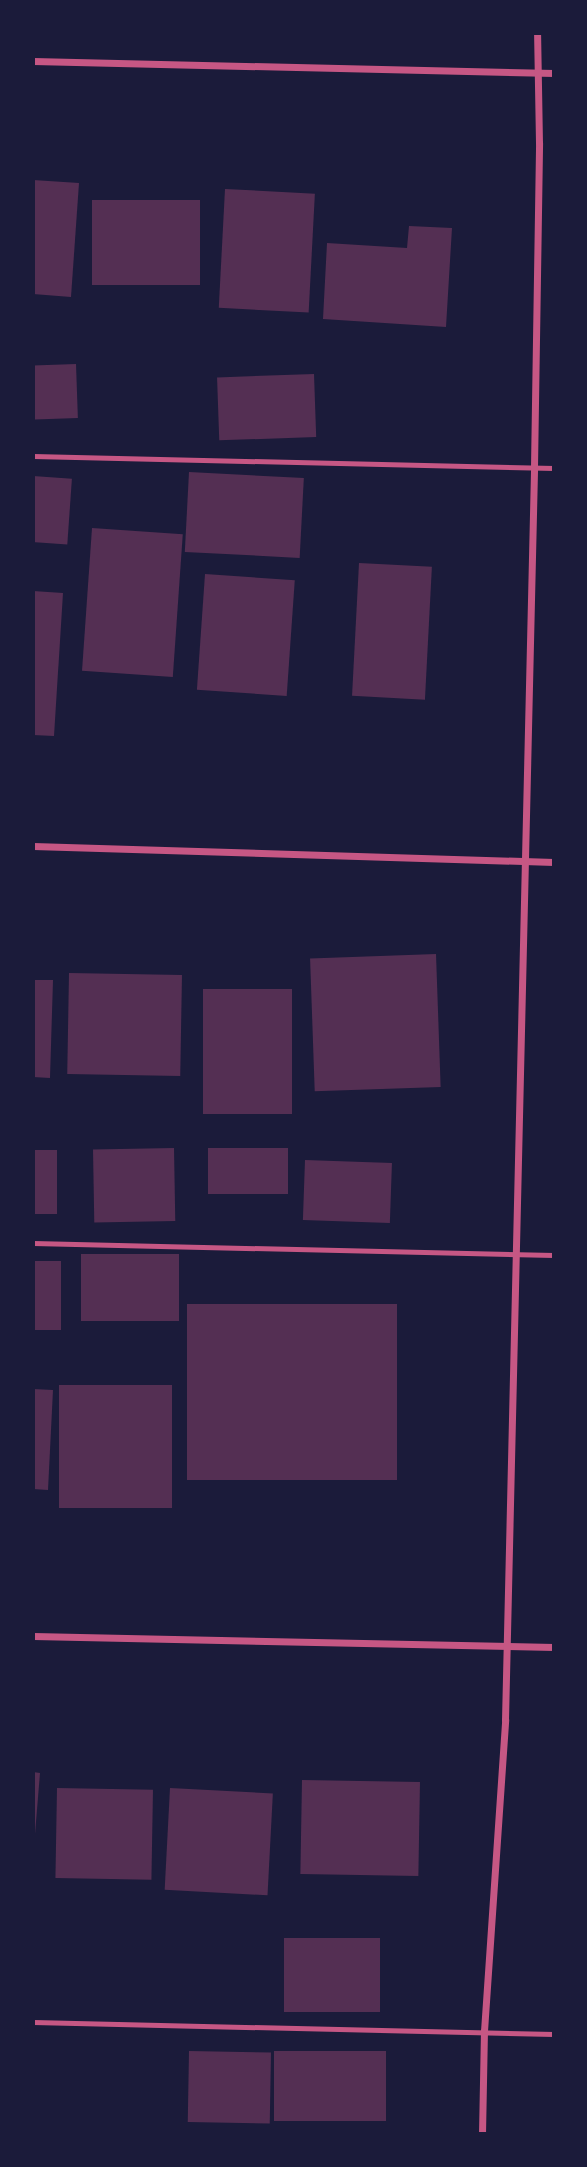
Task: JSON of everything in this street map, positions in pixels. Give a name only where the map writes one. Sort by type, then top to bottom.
[{"type":"street","points":[[482,2134],[484,2031],[505,1720],[534,467],[537,33]]},
{"type":"street","points":[[33,61],[554,73]]},
{"type":"street","points":[[33,846],[554,862]]},
{"type":"street","points":[[33,1636],[554,1647]]},
{"type":"lane","points":[[33,456],[554,468]]},
{"type":"lane","points":[[33,1243],[554,1255]]},
{"type":"lane","points":[[33,2022],[554,2034]]},
{"type":"building","points":[[33,180],[79,183],[71,297],[33,294]]},
{"type":"building","points":[[225,189],[315,194],[309,313],[219,308]]},
{"type":"building","points":[[92,200],[200,200],[200,285],[92,285]]},
{"type":"building","points":[[409,226],[452,228],[446,327],[323,319],[327,243],[407,248]]},
{"type":"building","points":[[76,364],[78,418],[35,419],[33,366]]},
{"type":"building","points":[[314,374],[316,437],[219,440],[217,377]]},
{"type":"building","points":[[189,472],[304,478],[300,558],[185,552]]},
{"type":"building","points":[[33,476],[72,479],[67,545],[33,542]]},
{"type":"building","points":[[92,528],[183,534],[173,677],[82,671]]},
{"type":"building","points":[[359,563],[432,567],[425,700],[352,696]]},
{"type":"building","points":[[205,574],[295,580],[287,696],[197,690]]},
{"type":"building","points":[[33,591],[63,593],[54,736],[33,735]]},
{"type":"building","points":[[436,954],[441,1087],[315,1091],[310,958]]},
{"type":"building","points":[[69,973],[182,975],[180,1076],[67,1074]]},
{"type":"building","points":[[33,980],[53,980],[50,1078],[33,1077]]},
{"type":"building","points":[[203,989],[292,989],[292,1114],[203,1114]]},
{"type":"building","points":[[174,1148],[175,1221],[94,1222],[93,1149]]},
{"type":"building","points":[[208,1148],[288,1148],[288,1194],[208,1194]]},
{"type":"building","points":[[33,1150],[57,1150],[57,1214],[33,1214]]},
{"type":"building","points":[[305,1160],[392,1163],[390,1223],[303,1220]]},
{"type":"building","points":[[81,1254],[179,1254],[179,1321],[81,1321]]},
{"type":"building","points":[[33,1261],[61,1261],[61,1330],[33,1330]]},
{"type":"building","points":[[187,1304],[397,1304],[397,1480],[187,1480]]},
{"type":"building","points":[[59,1385],[172,1385],[172,1508],[59,1508]]},
{"type":"building","points":[[33,1389],[53,1390],[48,1490],[33,1489]]},
{"type":"building","points":[[33,1772],[40,1773],[35,1834],[33,1834]]},
{"type":"building","points":[[302,1780],[420,1782],[418,1876],[300,1874]]},
{"type":"building","points":[[57,1788],[153,1790],[151,1880],[55,1878]]},
{"type":"building","points":[[170,1788],[273,1793],[268,1895],[165,1890]]},
{"type":"building","points":[[284,1938],[380,1938],[380,2012],[284,2012]]},
{"type":"building","points":[[189,2051],[271,2052],[270,2123],[188,2122]]},
{"type":"building","points":[[274,2051],[386,2051],[386,2121],[274,2121]]}]
